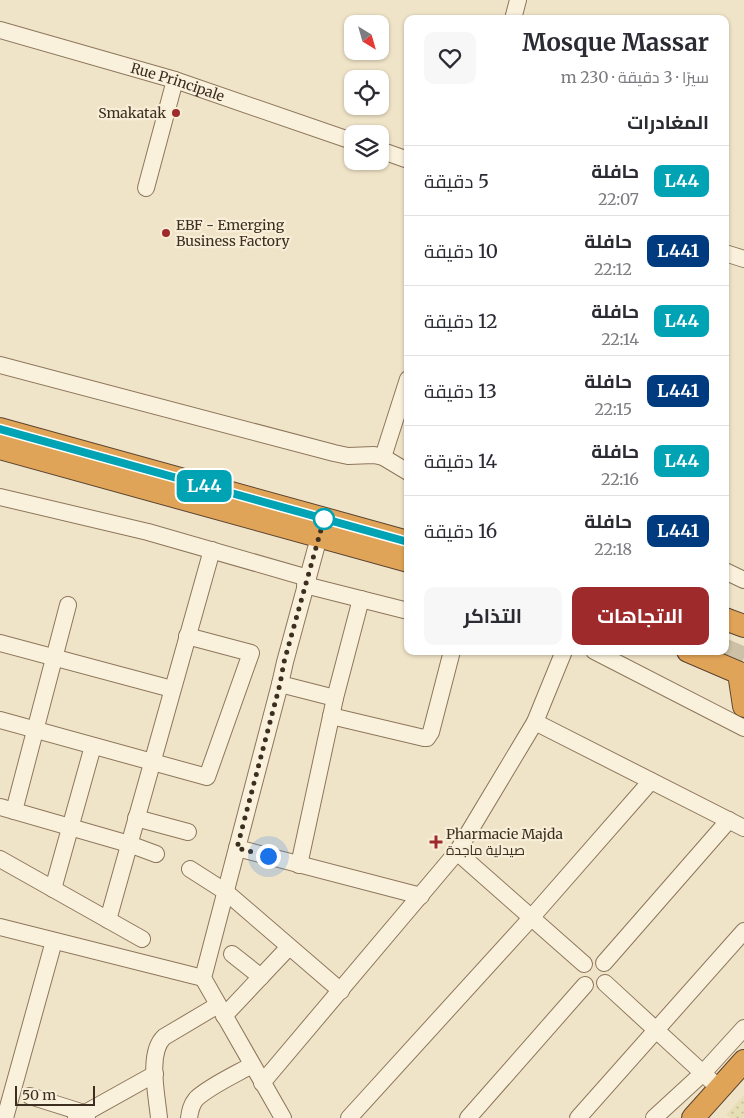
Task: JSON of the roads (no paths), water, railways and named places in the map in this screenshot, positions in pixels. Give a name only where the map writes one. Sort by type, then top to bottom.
[{"type":"highway","points":[[0,429],[321,528],[404,559]]},
{"type":"highway","points":[[0,448],[321,528],[404,541]]},
{"type":"highway","points":[[697,655],[741,674],[744,706]]},
{"type":"highway","points":[[694,1118],[744,1061]]},
{"type":"highway","points":[[707,1118],[744,1074]]},
{"type":"street","points":[[514,15],[518,0]]},
{"type":"street","name":"Rue Principale","points":[[0,30],[175,80],[344,138]]},
{"type":"street","points":[[146,188],[175,80]]},
{"type":"street","points":[[389,153],[404,159]]},
{"type":"street","points":[[729,254],[744,259]]},
{"type":"street","points":[[0,365],[334,453],[383,457],[404,470]]},
{"type":"street","points":[[383,457],[404,391]]},
{"type":"street","points":[[0,497],[212,550],[361,599],[404,610]]},
{"type":"street","points":[[283,1118],[203,978],[280,684],[284,662],[321,528]]},
{"type":"street","points":[[108,920],[212,550]]},
{"type":"street","points":[[729,573],[744,580]]},
{"type":"street","points":[[299,865],[335,698],[361,599]]},
{"type":"street","points":[[68,605],[35,730],[7,809],[70,826],[156,854]]},
{"type":"street","points":[[0,720],[207,777],[251,653],[187,636]]},
{"type":"street","points":[[0,643],[172,689]]},
{"type":"street","points":[[332,716],[427,738],[431,732],[451,655]]},
{"type":"street","points":[[262,1083],[456,852],[535,722],[562,655]]},
{"type":"street","points":[[602,655],[744,728]]},
{"type":"street","points":[[280,684],[335,698]]},
{"type":"street","points":[[535,722],[744,828]]},
{"type":"street","points":[[53,889],[93,746]]},
{"type":"street","points":[[349,1118],[531,918],[651,781]]},
{"type":"street","points":[[136,818],[188,832]]},
{"type":"street","points":[[604,963],[729,820]]},
{"type":"street","points":[[237,848],[421,896]]},
{"type":"street","points":[[456,852],[584,964]]},
{"type":"street","points":[[0,859],[142,939]]},
{"type":"street","points":[[190,869],[226,892],[341,991]]},
{"type":"street","points":[[0,928],[203,978]]},
{"type":"street","points":[[578,1118],[744,931]]},
{"type":"street","points":[[6,1118],[54,941]]},
{"type":"street","points":[[159,1118],[155,1054],[161,1040],[221,1010],[260,977],[289,947]]},
{"type":"street","points":[[232,954],[260,977]]},
{"type":"street","points":[[591,960],[604,963],[607,966],[609,975],[605,983],[598,988],[585,985],[581,977],[584,964],[591,960]]},
{"type":"street","points":[[605,983],[720,1088]]},
{"type":"street","points":[[468,1118],[585,985]]},
{"type":"street","points":[[654,1118],[703,1073],[744,1028]]},
{"type":"street","points":[[189,1118],[190,1108],[195,1100],[252,1065]]},
{"type":"street","points":[[30,1096],[83,1116],[155,1074]]},
{"type":"tunnel","points":[[729,652],[744,658]]},
{"type":"place","name":"Smakatak","points":[[176,113]]},
{"type":"place","name":"EBF - Emerging Business Factory","points":[[166,233]]},
{"type":"place","name":"Pharmacie Majda صيدلية ماجدة","points":[[436,842]]}]
